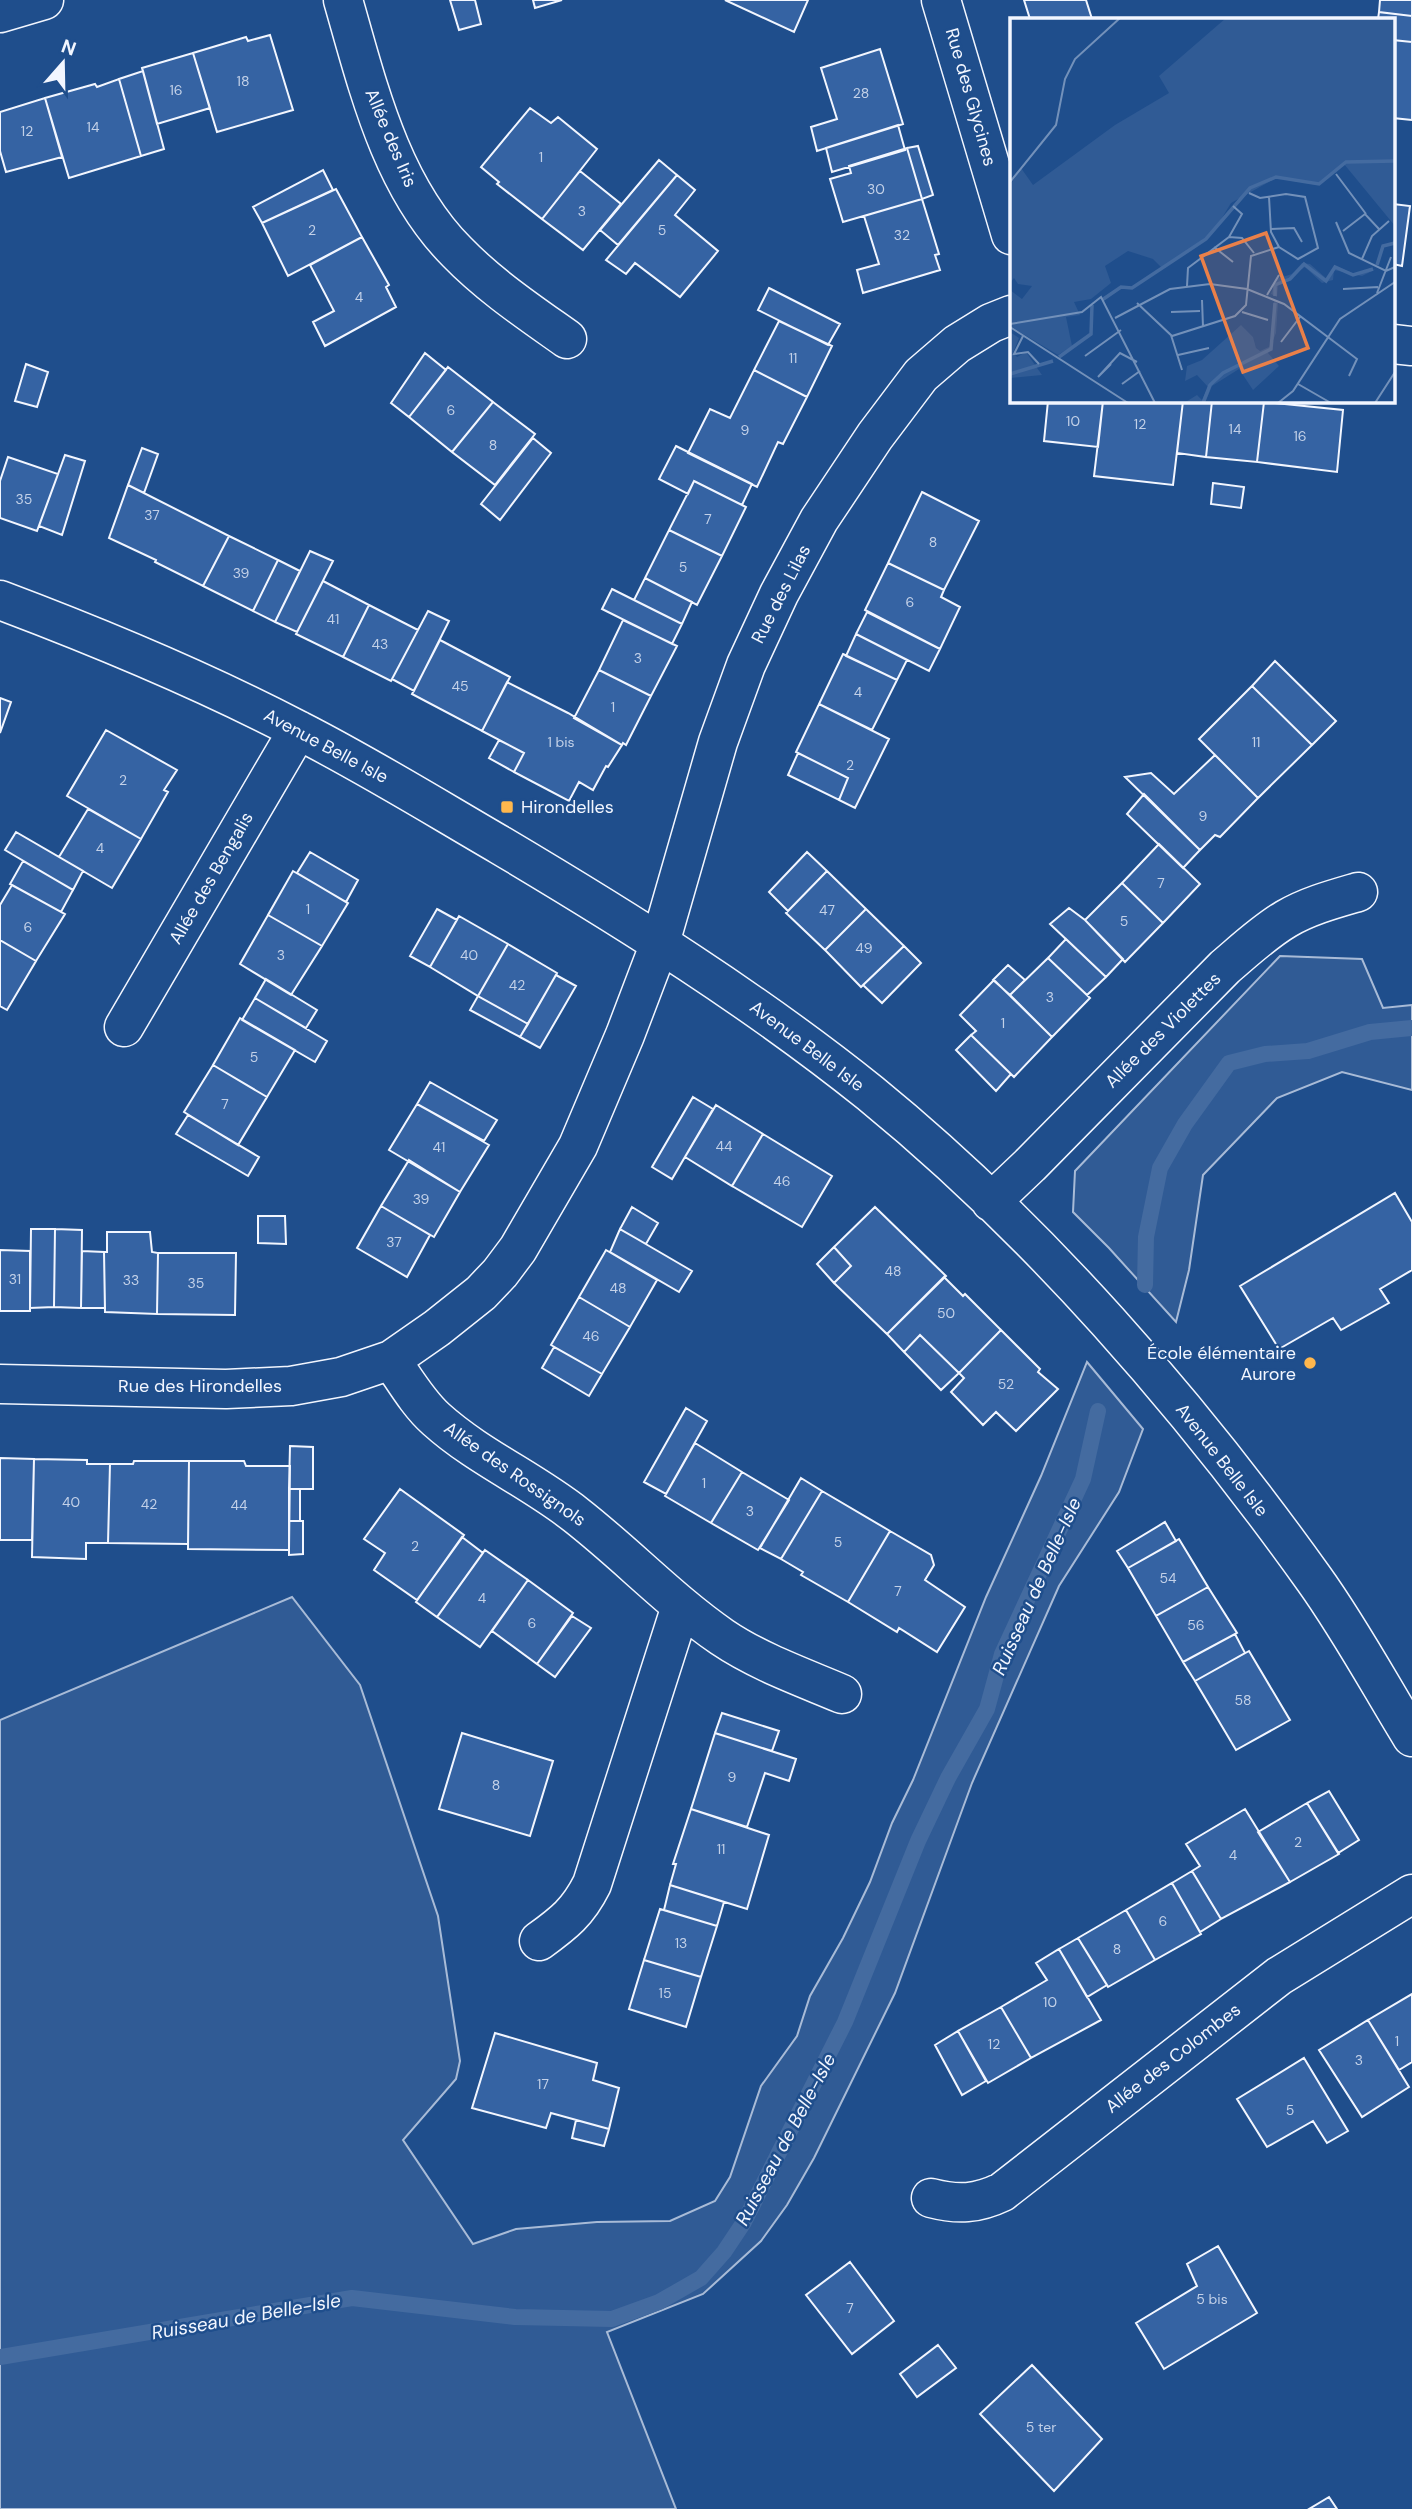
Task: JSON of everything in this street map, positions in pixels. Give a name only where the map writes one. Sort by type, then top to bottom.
[{"type":"street","points":[[0,13],[44,0]]},
{"type":"street","name":"Allée des Iris","points":[[342,0],[374,105],[397,161],[425,211],[456,252],[507,296],[567,339]]},
{"type":"street","name":"Rue des Glycines","points":[[941,0],[1010,231]]},
{"type":"street","name":"Rue des Lilas","points":[[660,943],[718,742],[746,665],[779,594],[819,520],[875,436],[921,375],[957,344],[991,323],[1010,315]]},
{"type":"street","points":[[1394,344],[1412,346]]},
{"type":"street","name":"Avenue Belle Isle","points":[[0,600],[221,691],[376,772],[660,943],[749,1003],[871,1094],[991,1202],[1139,1356],[1253,1496],[1316,1582],[1412,1737]]},
{"type":"street","name":"Allée des Bengalis","points":[[124,1027],[298,730]]},
{"type":"street","name":"Allée des Violettes","points":[[991,1202],[1225,967],[1252,944],[1286,919],[1321,903],[1358,892]]},
{"type":"street","name":"Rue des Hirondelles","points":[[0,1384],[226,1389],[290,1386],[341,1377],[391,1360],[438,1328],[481,1293],[519,1249],[578,1146],[660,943]]},
{"type":"street","name":"Allée des Rossignols","points":[[391,1360],[411,1390],[434,1417],[460,1439],[540,1488],[576,1515],[681,1606],[724,1639],[768,1663],[842,1694]]},
{"type":"street","points":[[539,1941],[574,1913],[592,1884],[681,1606]]},
{"type":"street","name":"Allée des Colombes","points":[[931,2198],[949,2203],[969,2203],[986,2200],[1002,2192],[1279,1976],[1412,1894]]},
{"type":"shaded area","points":[[1280,956],[1362,959],[1383,1008],[1412,1005],[1412,1090],[1342,1072],[1277,1098],[1203,1175],[1189,1270],[1176,1322],[1073,1212],[1075,1171]]},
{"type":"shaded area","points":[[1087,1362],[1143,1429],[1119,1492],[1059,1586],[972,1783],[895,1993],[814,2158],[787,2205],[761,2241],[703,2294],[607,2332],[676,2509],[0,2509],[0,1720],[292,1597],[360,1685],[438,1916],[460,2061],[456,2079],[403,2140],[473,2244],[516,2229],[597,2222],[670,2221],[715,2201],[730,2177],[761,2086],[797,2036],[810,1996],[843,1938],[870,1882],[986,1597],[1041,1476]]},
{"type":"building","points":[[450,0],[475,0],[481,24],[459,30]]},
{"type":"building","points":[[533,0],[562,0],[535,8]]},
{"type":"building","points":[[725,0],[808,0],[794,32]]},
{"type":"building","points":[[1024,0],[1086,0],[1092,18],[1030,18]]},
{"type":"building","points":[[1380,0],[1412,0],[1412,16],[1379,12]]},
{"type":"building","points":[[1379,12],[1412,16],[1412,42],[1394,40],[1394,18],[1378,18]]},
{"type":"building","points":[[270,35],[293,110],[217,132],[193,53],[246,37],[248,41]]},
{"type":"building","points":[[1394,40],[1412,42],[1412,120],[1394,118]]},
{"type":"building","points":[[880,49],[903,124],[817,151],[811,127],[837,119],[821,68]]},
{"type":"building","points":[[193,53],[210,108],[157,124],[142,68]]},
{"type":"building","points":[[143,71],[164,149],[141,156],[119,79]]},
{"type":"building","points":[[119,79],[141,156],[69,178],[45,98],[95,84],[97,87]]},
{"type":"building","points":[[45,98],[62,157],[6,172],[0,151],[0,112]]},
{"type":"building","points":[[530,108],[551,123],[558,117],[597,149],[542,219],[497,184],[499,182],[481,167]]},
{"type":"building","points":[[898,125],[905,150],[832,172],[826,148]]},
{"type":"building","points":[[918,146],[933,195],[922,199],[907,148]]},
{"type":"building","points":[[907,148],[922,199],[843,222],[830,179],[851,173],[849,166]]},
{"type":"building","points":[[659,160],[677,175],[618,245],[600,230]]},
{"type":"building","points":[[323,170],[333,190],[262,223],[253,207]]},
{"type":"building","points":[[580,171],[621,204],[583,250],[542,219]]},
{"type":"building","points":[[677,175],[695,190],[675,215],[718,251],[680,297],[635,263],[626,274],[606,260]]},
{"type":"building","points":[[336,189],[362,237],[288,276],[262,223]]},
{"type":"building","points":[[922,199],[939,254],[935,255],[940,270],[863,293],[857,270],[879,264],[864,216]]},
{"type":"building","points":[[1394,204],[1410,206],[1402,266],[1394,264]]},
{"type":"building","points":[[362,237],[389,285],[386,287],[396,307],[325,346],[313,322],[334,311],[310,265]]},
{"type":"building","points":[[769,288],[840,324],[828,345],[758,310]]},
{"type":"building","points":[[779,321],[832,346],[807,397],[754,370]]},
{"type":"building","points":[[425,353],[446,370],[409,417],[391,403]]},
{"type":"building","points":[[26,364],[48,372],[37,407],[15,401]]},
{"type":"building","points":[[448,367],[493,402],[452,452],[409,417]]},
{"type":"building","points":[[754,370],[807,397],[783,444],[778,442],[757,487],[688,453],[710,409],[730,418]]},
{"type":"building","points":[[493,402],[535,434],[495,485],[452,452]]},
{"type":"building","points":[[1048,402],[1103,402],[1098,447],[1044,441]]},
{"type":"building","points":[[1103,402],[1183,402],[1173,485],[1094,476]]},
{"type":"building","points":[[1183,402],[1212,402],[1206,457],[1177,453]]},
{"type":"building","points":[[1212,402],[1264,402],[1257,462],[1206,457]]},
{"type":"building","points":[[1264,402],[1343,410],[1337,472],[1257,462]]},
{"type":"building","points":[[533,438],[551,453],[500,520],[481,504]]},
{"type":"building","points":[[676,446],[752,484],[742,505],[694,481],[688,494],[659,479]]},
{"type":"building","points":[[142,448],[158,454],[144,493],[128,485]]},
{"type":"building","points":[[65,455],[85,461],[62,535],[39,526]]},
{"type":"building","points":[[8,457],[58,474],[37,531],[0,518],[0,481]]},
{"type":"building","points":[[694,481],[746,507],[722,556],[669,530]]},
{"type":"building","points":[[1213,483],[1244,487],[1241,508],[1211,504]]},
{"type":"building","points":[[128,485],[229,536],[203,586],[109,538]]},
{"type":"building","points":[[922,492],[979,521],[944,590],[888,563]]},
{"type":"building","points":[[669,530],[722,556],[697,605],[645,578]]},
{"type":"building","points":[[229,536],[278,560],[253,611],[203,586]]},
{"type":"building","points":[[310,551],[333,561],[297,632],[275,622]]},
{"type":"building","points":[[278,560],[300,571],[275,622],[253,611]]},
{"type":"building","points":[[888,563],[944,590],[941,597],[960,607],[940,649],[865,610]]},
{"type":"building","points":[[645,578],[692,602],[682,624],[634,600]]},
{"type":"building","points":[[323,581],[369,605],[343,657],[296,634]]},
{"type":"building","points":[[612,589],[682,624],[672,644],[602,609]]},
{"type":"building","points":[[369,605],[418,630],[391,681],[343,657]]},
{"type":"building","points":[[428,611],[449,621],[414,691],[392,679]]},
{"type":"building","points":[[867,612],[940,649],[929,671],[856,634]]},
{"type":"building","points":[[623,620],[677,646],[651,696],[599,670]]},
{"type":"building","points":[[856,634],[907,660],[897,680],[846,656]]},
{"type":"building","points":[[440,640],[510,677],[482,731],[412,694]]},
{"type":"building","points":[[843,654],[897,680],[872,730],[819,704]]},
{"type":"building","points":[[1275,661],[1336,721],[1312,745],[1252,686]]},
{"type":"building","points":[[599,670],[651,696],[626,745],[574,718]]},
{"type":"building","points":[[507,682],[568,713],[622,745],[593,790],[579,782],[569,801],[514,772],[524,753],[482,731]]},
{"type":"building","points":[[1252,686],[1312,745],[1258,798],[1199,739]]},
{"type":"building","points":[[0,698],[11,702],[0,733]]},
{"type":"building","points":[[819,704],[889,739],[855,808],[839,800],[848,778],[796,752]]},
{"type":"building","points":[[106,730],[177,770],[164,790],[168,792],[141,839],[67,796]]},
{"type":"building","points":[[499,740],[524,753],[514,772],[489,758]]},
{"type":"building","points":[[798,753],[848,778],[839,800],[788,775]]},
{"type":"building","points":[[1215,755],[1258,798],[1220,837],[1215,835],[1200,850],[1125,777],[1151,773],[1174,794]]},
{"type":"building","points":[[1144,794],[1200,850],[1183,868],[1127,814]]},
{"type":"building","points":[[88,809],[141,839],[112,888],[59,857]]},
{"type":"building","points":[[16,832],[83,871],[73,890],[5,850]]},
{"type":"building","points":[[1159,844],[1200,884],[1163,923],[1122,883]]},
{"type":"building","points":[[310,852],[358,880],[346,902],[297,873]]},
{"type":"building","points":[[807,852],[827,871],[788,911],[769,892]]},
{"type":"building","points":[[23,861],[73,890],[61,912],[10,884]]},
{"type":"building","points":[[293,871],[348,903],[322,946],[268,915]]},
{"type":"building","points":[[827,871],[866,909],[825,950],[786,913]]},
{"type":"building","points":[[1122,883],[1163,923],[1125,962],[1085,920]]},
{"type":"building","points":[[12,885],[65,914],[36,961],[0,940],[0,905]]},
{"type":"building","points":[[1069,908],[1085,920],[1123,959],[1106,977],[1050,924]]},
{"type":"building","points":[[437,909],[457,920],[430,967],[410,956]]},
{"type":"building","points":[[866,909],[904,946],[861,987],[825,950]]},
{"type":"building","points":[[268,915],[322,946],[291,995],[240,964]]},
{"type":"building","points":[[459,916],[508,944],[478,996],[430,967]]},
{"type":"building","points":[[1066,939],[1106,977],[1087,995],[1048,958]]},
{"type":"building","points":[[0,940],[36,961],[7,1010],[0,1006]]},
{"type":"building","points":[[508,944],[557,973],[528,1024],[478,996]]},
{"type":"building","points":[[904,946],[921,963],[882,1003],[863,985]]},
{"type":"building","points":[[1048,958],[1090,998],[1052,1037],[1010,995]]},
{"type":"building","points":[[1008,965],[1025,980],[1010,995],[993,980]]},
{"type":"building","points":[[556,975],[576,986],[540,1048],[520,1037]]},
{"type":"building","points":[[266,979],[317,1010],[306,1028],[255,998]]},
{"type":"building","points":[[994,980],[1052,1037],[1014,1077],[971,1035],[976,1031],[960,1015]]},
{"type":"building","points":[[478,996],[528,1024],[520,1037],[470,1010]]},
{"type":"building","points":[[255,998],[327,1041],[315,1062],[242,1020]]},
{"type":"building","points":[[240,1018],[295,1050],[267,1097],[213,1065]]},
{"type":"building","points":[[971,1035],[1011,1074],[996,1091],[956,1050]]},
{"type":"building","points":[[213,1065],[267,1097],[238,1145],[184,1112]]},
{"type":"building","points":[[430,1082],[497,1120],[484,1141],[417,1104]]},
{"type":"building","points":[[693,1097],[713,1109],[672,1179],[652,1167]]},
{"type":"building","points":[[417,1104],[489,1145],[460,1192],[389,1150]]},
{"type":"building","points":[[716,1105],[763,1134],[732,1186],[685,1157]]},
{"type":"building","points":[[188,1115],[259,1157],[248,1176],[176,1134]]},
{"type":"building","points":[[763,1134],[832,1176],[802,1227],[732,1186]]},
{"type":"building","points":[[409,1160],[460,1192],[434,1237],[381,1206]]},
{"type":"building","points":[[1395,1193],[1412,1222],[1412,1270],[1380,1289],[1389,1303],[1341,1330],[1333,1318],[1279,1349],[1240,1286]]},
{"type":"building","points":[[381,1206],[430,1235],[407,1277],[357,1248]]},
{"type":"building","points":[[632,1207],[658,1223],[646,1244],[620,1229]]},
{"type":"building","points":[[875,1207],[946,1276],[887,1334],[834,1283],[851,1266],[834,1247]]},
{"type":"building","points":[[258,1216],[285,1216],[286,1244],[258,1243]]},
{"type":"building","points":[[31,1229],[55,1229],[54,1307],[30,1308]]},
{"type":"building","points":[[55,1229],[82,1230],[81,1308],[54,1307]]},
{"type":"building","points":[[620,1229],[692,1271],[679,1292],[610,1252]]},
{"type":"building","points":[[107,1232],[150,1232],[152,1252],[158,1253],[157,1314],[105,1312],[104,1252],[107,1252]]},
{"type":"building","points":[[834,1247],[851,1266],[834,1283],[817,1264]]},
{"type":"building","points":[[0,1250],[30,1251],[30,1311],[0,1311]]},
{"type":"building","points":[[606,1250],[657,1280],[630,1327],[579,1297]]},
{"type":"building","points":[[82,1251],[104,1252],[105,1308],[81,1308]]},
{"type":"building","points":[[158,1253],[236,1253],[235,1315],[157,1314]]},
{"type":"building","points":[[944,1277],[1001,1330],[959,1373],[920,1335],[904,1352],[887,1334]]},
{"type":"building","points":[[579,1297],[630,1327],[602,1374],[551,1345]]},
{"type":"building","points":[[1001,1330],[1040,1369],[1038,1372],[1058,1389],[1016,1431],[996,1412],[983,1425],[951,1392],[964,1378],[959,1373]]},
{"type":"building","points":[[920,1335],[959,1373],[941,1390],[904,1352]]},
{"type":"building","points":[[554,1347],[602,1374],[589,1396],[542,1368]]},
{"type":"building","points":[[686,1408],[707,1421],[666,1494],[644,1482]]},
{"type":"building","points":[[695,1443],[742,1472],[711,1523],[665,1496]]},
{"type":"building","points":[[290,1446],[313,1447],[313,1489],[289,1489]]},
{"type":"building","points":[[0,1458],[34,1459],[32,1540],[0,1540]]},
{"type":"building","points":[[34,1459],[87,1460],[87,1464],[110,1464],[108,1543],[86,1543],[86,1559],[32,1557]]},
{"type":"building","points":[[134,1461],[189,1461],[188,1544],[108,1543],[110,1464],[133,1464]]},
{"type":"building","points":[[189,1461],[244,1461],[246,1466],[290,1466],[289,1550],[188,1549]]},
{"type":"building","points":[[742,1472],[789,1500],[758,1550],[711,1523]]},
{"type":"building","points":[[801,1478],[822,1491],[781,1559],[760,1548]]},
{"type":"building","points":[[289,1489],[300,1489],[300,1521],[289,1521]]},
{"type":"building","points":[[400,1489],[464,1535],[417,1600],[374,1570],[385,1553],[364,1539]]},
{"type":"building","points":[[822,1491],[890,1531],[848,1602],[801,1575],[803,1572],[781,1559]]},
{"type":"building","points":[[289,1521],[303,1521],[303,1554],[289,1555]]},
{"type":"building","points":[[1165,1522],[1176,1541],[1128,1568],[1117,1551]]},
{"type":"building","points":[[890,1531],[931,1555],[934,1565],[925,1580],[965,1607],[937,1652],[899,1628],[897,1632],[848,1602]]},
{"type":"building","points":[[462,1537],[483,1553],[437,1617],[416,1602]]},
{"type":"building","points":[[1179,1539],[1208,1587],[1156,1616],[1128,1568]]},
{"type":"building","points":[[485,1550],[528,1580],[480,1647],[437,1617]]},
{"type":"building","points":[[528,1580],[573,1613],[537,1664],[492,1631]]},
{"type":"building","points":[[1208,1587],[1237,1633],[1183,1662],[1156,1616]]},
{"type":"building","points":[[572,1616],[591,1628],[555,1677],[537,1664]]},
{"type":"building","points":[[1235,1634],[1245,1653],[1195,1681],[1183,1662]]},
{"type":"building","points":[[1249,1651],[1290,1720],[1236,1750],[1195,1681]]},
{"type":"building","points":[[722,1713],[779,1731],[772,1751],[715,1733]]},
{"type":"building","points":[[462,1733],[553,1761],[530,1836],[439,1809]]},
{"type":"building","points":[[715,1733],[796,1759],[789,1781],[765,1773],[747,1827],[691,1809]]},
{"type":"building","points":[[1329,1791],[1359,1840],[1338,1853],[1307,1803]]},
{"type":"building","points":[[1307,1803],[1339,1854],[1290,1882],[1258,1832]]},
{"type":"building","points":[[691,1809],[769,1835],[747,1909],[670,1885],[676,1864],[673,1864]]},
{"type":"building","points":[[1245,1809],[1290,1882],[1221,1919],[1192,1871],[1200,1866],[1186,1844]]},
{"type":"building","points":[[1192,1871],[1221,1919],[1200,1932],[1172,1883]]},
{"type":"building","points":[[1172,1883],[1201,1934],[1155,1960],[1126,1910]]},
{"type":"building","points":[[670,1885],[724,1902],[717,1926],[664,1910]]},
{"type":"building","points":[[660,1909],[717,1926],[701,1977],[644,1960]]},
{"type":"building","points":[[1126,1910],[1155,1960],[1108,1987],[1078,1938]]},
{"type":"building","points":[[1078,1938],[1107,1985],[1087,1997],[1059,1949]]},
{"type":"building","points":[[1059,1949],[1101,2020],[1031,2058],[1001,2007],[1047,1980],[1036,1963]]},
{"type":"building","points":[[644,1960],[701,1977],[686,2027],[629,2009]]},
{"type":"building","points":[[1412,1994],[1412,2062],[1399,2070],[1368,2020]]},
{"type":"building","points":[[1001,2007],[1031,2058],[988,2083],[958,2031]]},
{"type":"building","points":[[1368,2020],[1409,2087],[1362,2117],[1319,2050]]},
{"type":"building","points":[[958,2031],[986,2081],[962,2095],[935,2045]]},
{"type":"building","points":[[495,2033],[597,2063],[593,2080],[619,2088],[609,2129],[551,2113],[546,2128],[472,2108]]},
{"type":"building","points":[[1304,2058],[1348,2131],[1327,2143],[1313,2121],[1267,2147],[1237,2099]]},
{"type":"building","points":[[576,2120],[609,2129],[604,2146],[572,2138]]},
{"type":"building","points":[[1218,2246],[1257,2313],[1164,2369],[1136,2323],[1197,2286],[1187,2264]]},
{"type":"building","points":[[850,2262],[894,2321],[852,2354],[806,2295]]},
{"type":"building","points":[[938,2345],[956,2368],[917,2397],[900,2374]]},
{"type":"building","points":[[1032,2365],[1102,2439],[1054,2491],[980,2414]]},
{"type":"building","points":[[1329,2497],[1337,2509],[1309,2509]]},
{"type":"waterway","points":[[1145,1285],[1146,1237],[1160,1168],[1185,1124],[1229,1063],[1265,1054],[1308,1051],[1370,1032],[1412,1028]]},
{"type":"waterway","name":"Ruisseau de Belle-Isle","points":[[0,2357],[352,2298],[515,2317],[612,2319],[659,2302],[701,2278],[724,2252],[744,2222],[845,2022],[918,1841],[948,1778],[987,1709],[1002,1654],[1083,1479],[1098,1411]]},
{"type":"place","name":"Hirondelles","points":[[507,807]]},
{"type":"place","name":"École élémentaire Aurore","points":[[1310,1363]]}]
